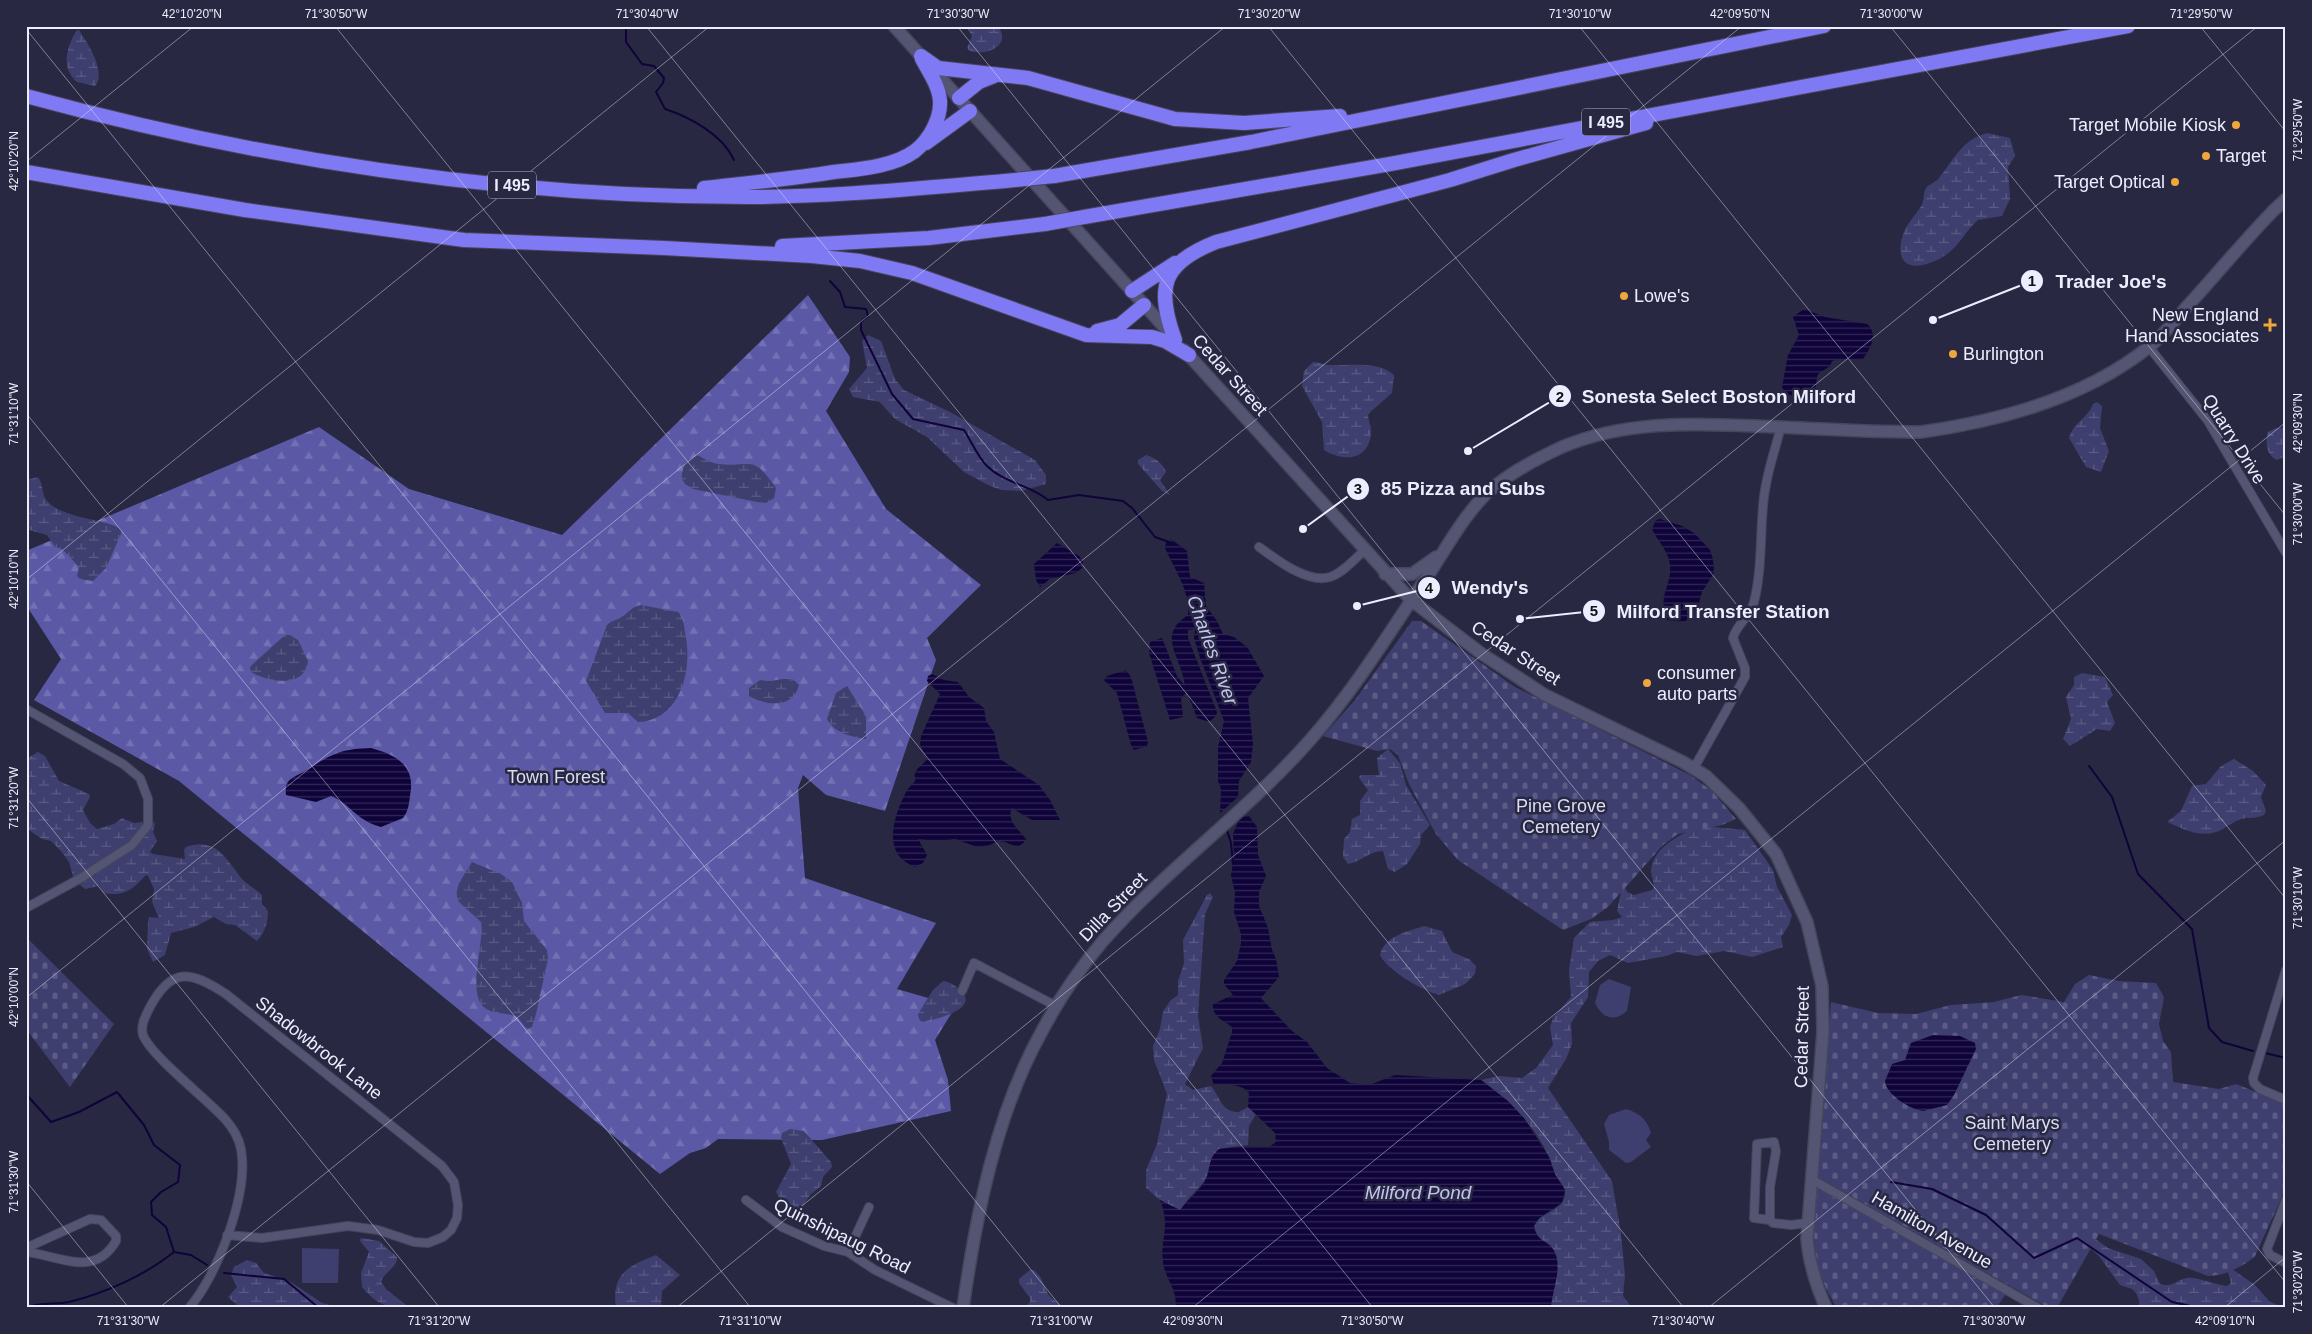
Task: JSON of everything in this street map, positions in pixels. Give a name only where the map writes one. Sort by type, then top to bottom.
[{"type":"highway","name":"I 495","points":[[26,96],[178,134],[330,163],[471,182],[646,194],[757,196],[909,189],[1054,176],[1212,150],[1824,26]]},
{"type":"highway","name":"I 495","points":[[26,172],[254,212],[464,240],[664,248],[865,243],[1044,224],[1390,164],[2128,26]]},
{"type":"highway","points":[[921,56],[932,64],[949,70],[1004,74],[1028,78],[1141,111],[1203,122],[1286,121],[1415,110]]},
{"type":"highway","points":[[916,150],[935,125],[940,105],[938,91],[921,56]]},
{"type":"highway","points":[[959,98],[979,82],[1004,74]]},
{"type":"highway","points":[[1132,291],[1187,255],[1216,242],[1450,180],[1577,142],[1748,96]]},
{"type":"highway","points":[[646,194],[773,182],[870,167],[901,158],[916,150],[970,111]]},
{"type":"highway","points":[[664,248],[812,256],[880,265],[912,273],[1074,331],[1099,337],[1152,337],[1165,341],[1189,355]]},
{"type":"highway","points":[[1175,340],[1165,311],[1164,294],[1168,280],[1187,255]]},
{"type":"highway","points":[[1074,331],[1098,331],[1114,327],[1126,321],[1144,305]]},
{"type":"main road","name":"Cedar Street","points":[[894,26],[1364,551],[1411,600],[1477,651],[1544,695],[1694,768],[1722,790],[1776,854],[1807,922],[1822,986],[1823,1032],[1808,1223],[1809,1256],[1816,1287],[1826,1308]]},
{"type":"main road","name":"Dilla Street","points":[[963,1308],[998,1136],[1029,1057],[1056,1006],[1088,960],[1113,930],[1298,754],[1325,723],[1478,503],[1495,486],[1531,463],[1579,441],[1612,432],[1659,425],[1921,432],[1945,429],[2022,410],[2072,392],[2099,379],[2149,347],[2163,334],[2273,210],[2286,199]]},
{"type":"main road","points":[[1385,574],[1412,574],[1444,551]]},
{"type":"street","name":"Quarry Drive","points":[[2149,347],[2208,420],[2286,553]]},
{"type":"street","points":[[1694,768],[1744,681],[1746,674],[1733,638],[1734,633],[1748,617],[1754,603],[1762,554],[1763,504],[1768,472],[1781,427]]},
{"type":"street","points":[[1259,546],[1284,565],[1320,578],[1336,574],[1364,551]]},
{"type":"street","points":[[26,709],[123,764],[140,778],[148,799],[148,825],[132,845],[81,878],[26,908]]},
{"type":"street","points":[[962,991],[974,963],[1056,1006]]},
{"type":"street","points":[[2286,970],[2253,1078],[2254,1084],[2260,1089],[2286,1100]]},
{"type":"street","name":"Shadowbrook Lane","points":[[180,976],[203,980],[226,994],[354,1095],[442,1166],[454,1182],[457,1195],[458,1218],[455,1225],[443,1238],[428,1243],[414,1242],[378,1230],[348,1226],[262,1238],[227,1235],[237,1197],[242,1166],[241,1148],[236,1136],[226,1120],[148,1044],[142,1032],[144,1018],[159,991],[171,979],[180,976]]},
{"type":"street","points":[[1770,1220],[1770,1187],[1776,1151],[1774,1142],[1756,1144],[1754,1218],[1791,1225],[1808,1223]]},
{"type":"street","name":"Hamilton Avenue","points":[[1811,1179],[2038,1308]]},
{"type":"street","name":"Quinshipaug Road","points":[[746,1200],[782,1227],[824,1246],[848,1252],[875,1270],[954,1308]]},
{"type":"street","points":[[2286,1200],[2268,1244],[2268,1252],[2286,1263]]},
{"type":"street","points":[[848,1252],[869,1207]]},
{"type":"street","points":[[90,1219],[101,1220],[116,1236],[116,1241],[106,1252],[84,1262],[69,1262],[26,1250],[90,1219]]},
{"type":"street","points":[[189,1308],[212,1275],[227,1235]]},
{"type":"green space","points":[[966,26],[998,26],[1002,33],[1000,44],[990,51],[970,51],[967,48],[972,36]]},
{"type":"green space","points":[[79,30],[91,49],[97,65],[99,73],[95,86],[77,82],[68,70],[68,51],[76,31]]},
{"type":"green space","points":[[1987,133],[2010,138],[2015,156],[2008,167],[2010,199],[2002,216],[1978,220],[1952,250],[1939,259],[1930,263],[1913,266],[1907,263],[1902,258],[1900,250],[1903,234],[1923,202],[1926,188],[1938,180],[1964,146],[1978,136]]},
{"type":"green space","name":"Town Forest","points":[[808,295],[850,357],[849,372],[826,411],[886,509],[981,585],[927,638],[936,660],[885,811],[826,795],[803,775],[798,788],[805,878],[936,923],[897,989],[956,1006],[935,1040],[948,1080],[951,1111],[822,1140],[718,1139],[706,1148],[690,1153],[660,1174],[179,781],[34,700],[61,659],[26,605],[26,551],[319,427],[409,489],[562,535]]},
{"type":"green space","points":[[868,335],[881,341],[895,379],[904,390],[950,412],[1035,460],[1046,475],[1046,484],[1021,491],[1001,490],[988,485],[964,472],[927,437],[895,419],[880,402],[853,397],[849,389],[867,368],[862,341]]},
{"type":"green space","points":[[1313,362],[1329,365],[1380,367],[1394,375],[1392,393],[1368,414],[1371,428],[1369,442],[1360,454],[1354,457],[1339,456],[1324,450],[1322,422],[1302,386],[1304,371]]},
{"type":"green space","points":[[2097,402],[2102,406],[2100,428],[2109,451],[2101,472],[2086,467],[2069,438],[2074,428],[2088,413],[2093,404]]},
{"type":"green space","points":[[2276,428],[2286,428],[2286,456],[2277,460],[2269,452],[2267,444],[2268,432]]},
{"type":"green space","points":[[697,455],[718,464],[751,464],[756,466],[762,470],[776,488],[774,498],[766,503],[757,502],[693,489],[685,484],[681,477],[685,463]]},
{"type":"green space","points":[[1146,455],[1158,461],[1165,469],[1166,472],[1160,480],[1170,495],[1162,491],[1138,464],[1138,460]]},
{"type":"green space","points":[[38,477],[46,499],[55,508],[76,516],[109,524],[121,530],[106,568],[93,581],[80,579],[77,576],[79,567],[63,550],[55,547],[47,535],[26,529],[26,480]]},
{"type":"green space","points":[[641,605],[680,614],[684,625],[687,661],[681,690],[674,702],[665,712],[653,719],[638,722],[628,713],[605,713],[586,681],[607,625]]},
{"type":"green space","name":"Pine Grove Cemetery","points":[[1412,621],[1421,621],[1515,687],[1690,775],[1712,791],[1736,819],[1722,825],[1678,834],[1663,845],[1608,907],[1591,919],[1563,930],[1458,860],[1436,834],[1409,784],[1398,755],[1390,749],[1377,751],[1323,736],[1355,700]]},
{"type":"green space","points":[[285,635],[290,635],[298,640],[308,661],[305,670],[300,676],[285,681],[258,676],[251,672],[250,667]]},
{"type":"green space","points":[[2082,673],[2105,677],[2113,695],[2107,702],[2115,723],[2110,731],[2097,729],[2070,746],[2063,739],[2071,719],[2066,697],[2074,685],[2074,677]]},
{"type":"green space","points":[[793,679],[799,685],[796,693],[785,702],[763,702],[749,696],[749,688],[760,680]]},
{"type":"green space","points":[[847,686],[866,716],[866,739],[839,731],[827,719],[836,693]]},
{"type":"green space","points":[[1388,749],[1400,763],[1406,785],[1430,825],[1421,835],[1420,844],[1407,864],[1395,872],[1388,869],[1383,851],[1378,851],[1348,864],[1343,857],[1344,839],[1350,832],[1352,819],[1360,815],[1360,801],[1368,790],[1359,778],[1360,775],[1379,775],[1377,758]]},
{"type":"green space","points":[[38,752],[45,756],[59,781],[89,794],[90,797],[83,810],[90,823],[97,829],[114,824],[122,818],[134,823],[153,821],[155,824],[153,832],[157,841],[150,852],[153,854],[185,859],[184,850],[186,847],[197,844],[206,845],[220,852],[243,880],[262,895],[262,904],[268,911],[268,915],[264,931],[257,941],[235,925],[226,924],[214,917],[194,927],[171,933],[165,955],[153,962],[147,949],[148,921],[149,917],[159,918],[152,902],[154,889],[148,876],[146,875],[132,888],[122,893],[104,893],[99,886],[85,889],[74,880],[69,862],[61,851],[51,841],[42,839],[26,828],[26,759]]},
{"type":"green space","points":[[2234,759],[2253,771],[2266,785],[2261,797],[2266,811],[2264,815],[2241,819],[2210,834],[2191,832],[2167,822],[2181,811],[2192,786],[2206,784],[2221,766]]},
{"type":"green space","points":[[1702,826],[1745,830],[1773,870],[1777,887],[1792,915],[1789,925],[1781,937],[1783,947],[1752,957],[1724,951],[1697,956],[1677,952],[1628,963],[1610,955],[1598,961],[1589,972],[1588,997],[1571,1023],[1572,1044],[1566,1059],[1548,1088],[1612,1181],[1621,1234],[1625,1275],[1623,1296],[1632,1308],[1551,1308],[1551,1246],[1539,1239],[1534,1226],[1537,1221],[1560,1205],[1565,1195],[1564,1189],[1555,1175],[1550,1159],[1536,1134],[1511,1105],[1481,1080],[1499,1076],[1522,1078],[1536,1068],[1553,1045],[1550,1027],[1553,1018],[1571,997],[1569,969],[1574,938],[1590,922],[1613,920],[1622,917],[1617,911],[1623,882],[1627,892],[1634,895],[1652,890],[1654,887],[1651,871],[1653,862],[1662,848],[1677,837]]},
{"type":"green space","points":[[472,862],[501,874],[512,882],[522,903],[524,921],[547,950],[548,959],[536,1014],[532,1027],[528,1029],[515,1016],[489,1010],[480,1001],[476,980],[482,931],[481,922],[459,902],[456,895],[459,883]]},
{"type":"green space","points":[[1210,893],[1213,897],[1205,914],[1198,1016],[1203,1048],[1185,1084],[1193,1090],[1211,1086],[1228,1110],[1239,1112],[1248,1107],[1256,1114],[1249,1126],[1248,1145],[1219,1149],[1204,1182],[1180,1211],[1160,1200],[1146,1188],[1146,1170],[1157,1144],[1167,1094],[1154,1060],[1153,1046],[1160,1029],[1163,1011],[1171,1000],[1178,995],[1178,981],[1184,963],[1183,940],[1207,895]]},
{"type":"green space","points":[[1424,926],[1442,931],[1452,952],[1469,959],[1476,966],[1475,974],[1465,984],[1439,995],[1406,979],[1384,961],[1380,955],[1386,943],[1398,935]]},
{"type":"green space","points":[[26,937],[114,1024],[70,1087],[26,1029]]},
{"type":"green space","name":"Saint Marys Cemetery","points":[[2089,975],[2119,981],[2156,983],[2164,997],[2159,1024],[2163,1041],[2171,1052],[2173,1082],[2219,1089],[2236,1084],[2286,1104],[2286,1188],[2255,1256],[2250,1260],[2227,1273],[2208,1276],[2099,1234],[2057,1308],[2049,1308],[1817,1177],[1831,1002],[1878,1013],[1916,1014],[1951,1005],[1994,1002],[2021,995],[2064,1002],[2075,984]]},
{"type":"green space","points":[[1609,979],[1631,987],[1627,1011],[1613,1018],[1602,1013],[1595,1003],[1600,985]]},
{"type":"green space","points":[[943,981],[952,984],[960,990],[965,997],[965,1003],[961,1008],[945,1016],[922,1022],[918,1014],[933,990]]},
{"type":"green space","points":[[1626,1109],[1635,1112],[1645,1120],[1651,1133],[1646,1140],[1651,1147],[1631,1162],[1626,1163],[1609,1150],[1609,1142],[1604,1124],[1609,1115]]},
{"type":"green space","points":[[790,1129],[804,1131],[831,1162],[832,1167],[823,1177],[821,1186],[810,1195],[803,1206],[795,1211],[783,1204],[776,1192],[791,1164],[781,1138],[782,1133]]},
{"type":"green space","points":[[1816,1186],[2006,1294],[1996,1308],[1837,1308],[1821,1277],[1817,1263],[1814,1235]]},
{"type":"green space","points":[[2090,1235],[2108,1248],[2141,1259],[2154,1271],[2160,1284],[2171,1284],[2191,1278],[2227,1286],[2231,1283],[2228,1272],[2232,1269],[2255,1285],[2269,1301],[2284,1308],[2139,1308],[2139,1300],[2136,1293],[2132,1289],[2120,1285],[2099,1256],[2082,1241]]},
{"type":"green space","points":[[361,1238],[379,1241],[397,1257],[397,1261],[381,1282],[387,1290],[410,1308],[389,1306],[378,1302],[362,1287],[361,1273],[369,1252],[360,1241]]},
{"type":"green space","points":[[302,1248],[339,1249],[338,1283],[302,1283]]},
{"type":"green space","points":[[656,1255],[680,1275],[662,1291],[661,1308],[616,1308],[615,1296],[619,1279],[637,1263]]},
{"type":"green space","points":[[247,1260],[256,1263],[264,1273],[291,1282],[322,1303],[342,1308],[238,1306],[228,1297],[237,1287],[231,1275],[234,1267]]},
{"type":"green space","points":[[1030,1270],[1034,1270],[1037,1273],[1048,1294],[1062,1308],[1024,1308],[1030,1302],[1030,1298],[1019,1283],[1019,1279]]},
{"type":"water","points":[[1804,309],[1825,317],[1867,324],[1871,328],[1873,337],[1871,346],[1863,359],[1832,361],[1830,366],[1818,374],[1813,391],[1799,397],[1789,394],[1782,387],[1788,355],[1799,335],[1793,317]]},
{"type":"water","points":[[1660,519],[1682,526],[1694,533],[1710,550],[1713,559],[1714,573],[1702,592],[1696,614],[1684,622],[1667,620],[1664,611],[1664,597],[1669,579],[1670,565],[1665,551],[1652,529],[1656,520]]},
{"type":"water","points":[[1171,539],[1187,551],[1190,577],[1204,583],[1206,606],[1217,621],[1223,634],[1234,637],[1247,647],[1264,676],[1248,698],[1253,744],[1251,762],[1239,781],[1238,797],[1220,813],[1221,789],[1218,781],[1218,747],[1224,721],[1199,655],[1194,638],[1195,629],[1188,630],[1188,638],[1217,712],[1216,716],[1209,722],[1197,718],[1187,692],[1181,698],[1183,717],[1170,720],[1149,653],[1150,642],[1162,638],[1177,676],[1185,686],[1172,639],[1173,631],[1178,623],[1188,615],[1188,606],[1181,581],[1165,548],[1166,542]]},
{"type":"water","points":[[1057,543],[1079,556],[1083,561],[1082,568],[1076,573],[1050,579],[1040,587],[1036,580],[1034,564]]},
{"type":"water","points":[[1126,670],[1131,677],[1148,742],[1147,746],[1134,750],[1117,693],[1104,680],[1107,676]]},
{"type":"water","points":[[932,674],[944,680],[958,682],[969,697],[984,708],[986,721],[994,732],[1000,759],[1039,785],[1050,800],[1060,820],[1032,820],[1012,808],[1012,821],[1026,839],[1020,845],[1017,846],[998,841],[990,845],[977,847],[955,839],[937,841],[918,839],[927,855],[923,863],[915,867],[904,861],[897,853],[893,833],[902,800],[907,790],[915,781],[916,771],[927,758],[920,745],[921,736],[940,694],[927,681],[928,676]]},
{"type":"water","points":[[371,748],[396,758],[407,769],[411,786],[410,799],[403,818],[381,827],[365,820],[344,803],[331,796],[316,802],[286,795],[287,785],[291,779],[322,761],[342,751]]},
{"type":"water","name":"Milford Pond","points":[[1249,816],[1257,827],[1258,855],[1266,876],[1259,892],[1259,906],[1268,928],[1279,977],[1261,998],[1292,1031],[1307,1042],[1327,1068],[1350,1083],[1369,1085],[1395,1075],[1481,1080],[1508,1101],[1524,1118],[1549,1157],[1555,1174],[1565,1190],[1562,1203],[1539,1218],[1534,1226],[1539,1237],[1551,1246],[1556,1256],[1557,1270],[1551,1308],[1175,1308],[1175,1296],[1163,1263],[1165,1218],[1160,1200],[1180,1210],[1204,1183],[1208,1175],[1211,1159],[1219,1149],[1244,1146],[1269,1147],[1276,1142],[1275,1133],[1248,1107],[1249,1093],[1237,1086],[1214,1085],[1211,1076],[1222,1063],[1232,1032],[1232,1027],[1216,1015],[1213,1004],[1233,995],[1224,984],[1224,980],[1237,961],[1241,943],[1241,934],[1234,912],[1235,893],[1231,875],[1234,857],[1233,834],[1240,817]]},
{"type":"water","points":[[1933,1035],[1960,1036],[1975,1043],[1976,1049],[1954,1095],[1947,1105],[1923,1111],[1912,1107],[1894,1096],[1886,1086],[1885,1081],[1892,1064],[1905,1060],[1911,1043]]},
{"type":"waterway","name":"Charles River","points":[[626,26],[626,42],[642,64],[654,66],[664,78],[663,83],[656,92],[665,109],[705,128],[722,143],[734,160]]},
{"type":"waterway","name":"Charles River","points":[[830,281],[840,292],[845,307],[866,309],[868,316],[861,322],[861,330],[892,394],[913,419],[964,430],[981,458],[994,472],[1048,500],[1079,495],[1123,501],[1132,508],[1155,537],[1169,542]]},
{"type":"waterway","points":[[2089,766],[2112,797],[2138,874],[2192,929],[2209,1028],[2222,1042],[2253,1051]]},
{"type":"waterway","name":"Charles River","points":[[1226,827],[1231,843],[1233,864]]},
{"type":"waterway","points":[[2265,1053],[2286,1058]]},
{"type":"waterway","points":[[26,1094],[51,1122],[79,1112],[117,1092],[144,1125],[154,1145],[180,1165],[178,1182],[161,1192],[151,1202],[152,1215],[166,1227],[174,1252],[191,1255],[207,1265]]},
{"type":"waterway","points":[[1891,1182],[1932,1189],[1986,1215],[2034,1258],[2077,1238],[2172,1302],[2200,1308]]},
{"type":"waterway","points":[[26,1308],[37,1305],[64,1303],[96,1294],[124,1283],[150,1269],[174,1252]]},
{"type":"waterway","points":[[224,1273],[284,1279],[319,1308]]},
{"type":"place","name":"Target Mobile Kiosk","points":[[2236,125]]},
{"type":"place","name":"Target","points":[[2206,156]]},
{"type":"place","name":"Target Optical","points":[[2175,182]]},
{"type":"place","name":"Lowe's","points":[[1624,296]]},
{"type":"place","name":"Trader Joe's","points":[[1933,320]]},
{"type":"place","name":"New England Hand Associates","points":[[2270,325]]},
{"type":"place","name":"Burlington","points":[[1953,354]]},
{"type":"place","name":"Sonesta Select Boston Milford","points":[[1468,451]]},
{"type":"place","name":"85 Pizza and Subs","points":[[1303,529]]},
{"type":"place","name":"Wendy's","points":[[1357,606]]},
{"type":"place","name":"Milford Transfer Station","points":[[1520,619]]},
{"type":"place","name":"consumer auto parts","points":[[1647,683]]}]
